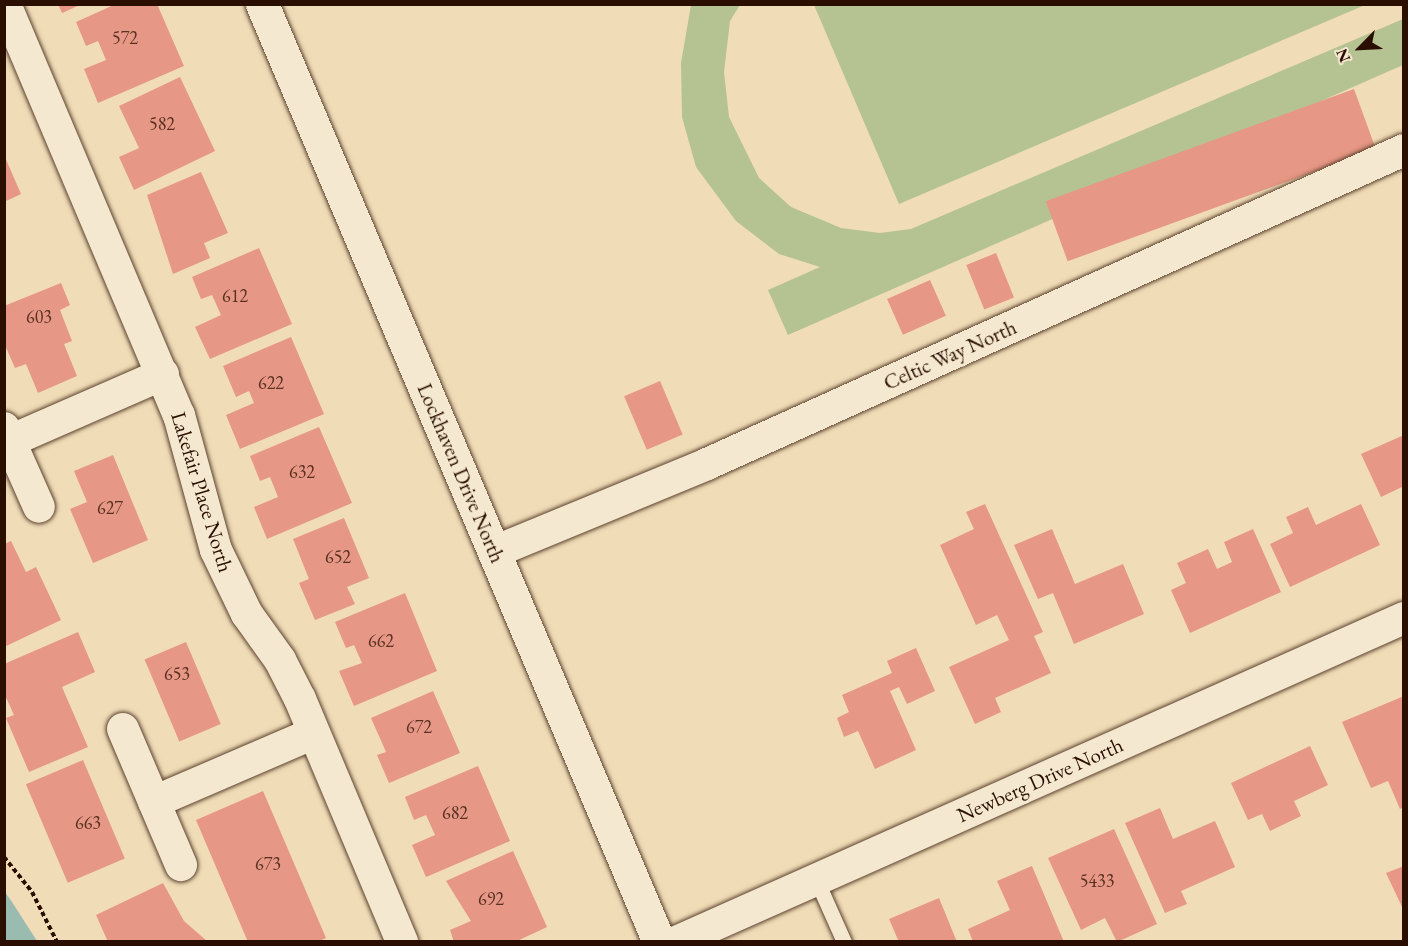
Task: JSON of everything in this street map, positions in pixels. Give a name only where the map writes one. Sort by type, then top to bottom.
[{"type":"street","name":"Lakefair Place North","points":[[5,4],[14,51],[163,374],[186,436],[216,550],[247,614],[280,660],[314,734],[402,942]]},
{"type":"street","name":"Lockhaven Drive North","points":[[262,4],[659,942]]},
{"type":"street","name":"Celtic Way North","points":[[494,552],[707,464],[1404,150]]},
{"type":"street","points":[[39,507],[7,434],[163,374]]},
{"type":"street","name":"Newberg Drive North","points":[[676,942],[1404,618]]},
{"type":"street","points":[[123,729],[181,866]]},
{"type":"street","points":[[154,802],[314,734]]},
{"type":"lane","points":[[816,879],[844,942]]},
{"type":"path","points":[[4,857],[32,892],[57,942]]},
{"type":"green space","points":[[691,5],[740,5],[730,21],[724,72],[729,117],[759,178],[791,207],[841,228],[880,233],[911,229],[1403,19],[1403,65],[788,335],[768,290],[820,267],[779,254],[736,221],[696,167],[682,117],[681,63]]},
{"type":"green space","points":[[814,5],[1365,5],[899,204]]},
{"type":"water","points":[[5,892],[12,902],[37,941],[5,941]]},
{"type":"building","points":[[58,4],[82,4],[62,13]]},
{"type":"building","points":[[116,4],[157,4],[184,66],[98,103],[84,69],[106,60],[98,41],[86,46],[76,22]]},
{"type":"building","points":[[180,77],[215,151],[134,190],[119,157],[139,148],[119,106]]},
{"type":"building","points":[[1354,89],[1376,149],[1068,261],[1046,201]]},
{"type":"building","points":[[4,155],[21,194],[4,202]]},
{"type":"building","points":[[201,172],[228,233],[204,243],[210,258],[173,274],[147,195]]},
{"type":"building","points":[[259,248],[292,324],[210,359],[195,327],[221,315],[212,295],[201,299],[192,277]]},
{"type":"building","points":[[996,253],[1014,298],[984,309],[966,265]]},
{"type":"building","points":[[930,280],[946,316],[903,335],[887,299]]},
{"type":"building","points":[[61,283],[70,305],[60,310],[72,341],[64,344],[77,376],[38,393],[26,364],[15,368],[4,343],[4,306]]},
{"type":"building","points":[[291,337],[324,414],[240,449],[226,415],[254,403],[249,391],[236,397],[223,366]]},
{"type":"building","points":[[660,381],[683,434],[647,450],[624,396]]},
{"type":"building","points":[[319,427],[352,503],[267,539],[254,507],[278,497],[270,477],[260,481],[250,456]]},
{"type":"building","points":[[1404,435],[1404,486],[1381,497],[1361,454]]},
{"type":"building","points":[[113,455],[148,540],[93,563],[70,509],[87,502],[74,471]]},
{"type":"building","points":[[985,504],[1043,632],[1034,636],[1051,673],[995,698],[1001,712],[975,724],[949,667],[1009,640],[997,615],[976,625],[940,545],[974,529],[966,512]]},
{"type":"building","points":[[1361,504],[1380,545],[1290,587],[1270,544],[1293,533],[1286,517],[1308,507],[1316,525]]},
{"type":"building","points":[[344,518],[369,578],[347,587],[355,604],[315,620],[299,583],[309,579],[293,539]]},
{"type":"building","points":[[1052,529],[1075,584],[1123,564],[1144,614],[1074,644],[1053,593],[1038,599],[1014,545]]},
{"type":"building","points":[[1253,529],[1281,592],[1190,633],[1171,590],[1186,583],[1177,563],[1208,549],[1217,569],[1232,562],[1224,542]]},
{"type":"building","points":[[11,541],[26,572],[36,567],[61,620],[4,647],[4,544]]},
{"type":"building","points":[[405,593],[437,671],[354,706],[339,671],[362,663],[354,645],[346,648],[335,622]]},
{"type":"building","points":[[78,632],[95,672],[62,687],[88,747],[29,772],[6,718],[14,715],[4,693],[4,664]]},
{"type":"building","points":[[186,642],[221,724],[179,742],[145,660]]},
{"type":"building","points":[[916,648],[935,691],[907,704],[899,687],[890,691],[916,750],[875,769],[858,731],[844,737],[837,718],[849,712],[842,695],[892,673],[887,661]]},
{"type":"building","points":[[433,691],[460,753],[389,783],[377,755],[386,752],[371,718]]},
{"type":"building","points":[[1404,696],[1404,807],[1400,809],[1388,781],[1371,788],[1342,722]]},
{"type":"building","points":[[1310,746],[1328,785],[1294,801],[1301,816],[1270,831],[1262,814],[1248,820],[1231,783]]},
{"type":"building","points":[[83,760],[125,858],[68,883],[26,784]]},
{"type":"building","points":[[478,766],[510,841],[426,877],[412,845],[435,835],[426,815],[414,820],[405,797]]},
{"type":"building","points":[[263,791],[326,938],[317,942],[248,942],[196,820]]},
{"type":"building","points":[[1160,808],[1173,839],[1215,821],[1235,867],[1181,891],[1187,904],[1165,913],[1125,823]]},
{"type":"building","points":[[1114,829],[1157,924],[1117,942],[1105,918],[1081,930],[1048,858]]},
{"type":"building","points":[[513,851],[547,927],[515,942],[454,942],[450,930],[471,921],[446,881]]},
{"type":"building","points":[[1032,866],[1064,942],[973,942],[968,929],[1010,910],[997,881]]},
{"type":"building","points":[[1404,866],[1404,911],[1386,873]]},
{"type":"building","points":[[163,883],[184,921],[208,942],[108,942],[96,915]]},
{"type":"building","points":[[939,898],[957,942],[899,942],[889,919]]}]
